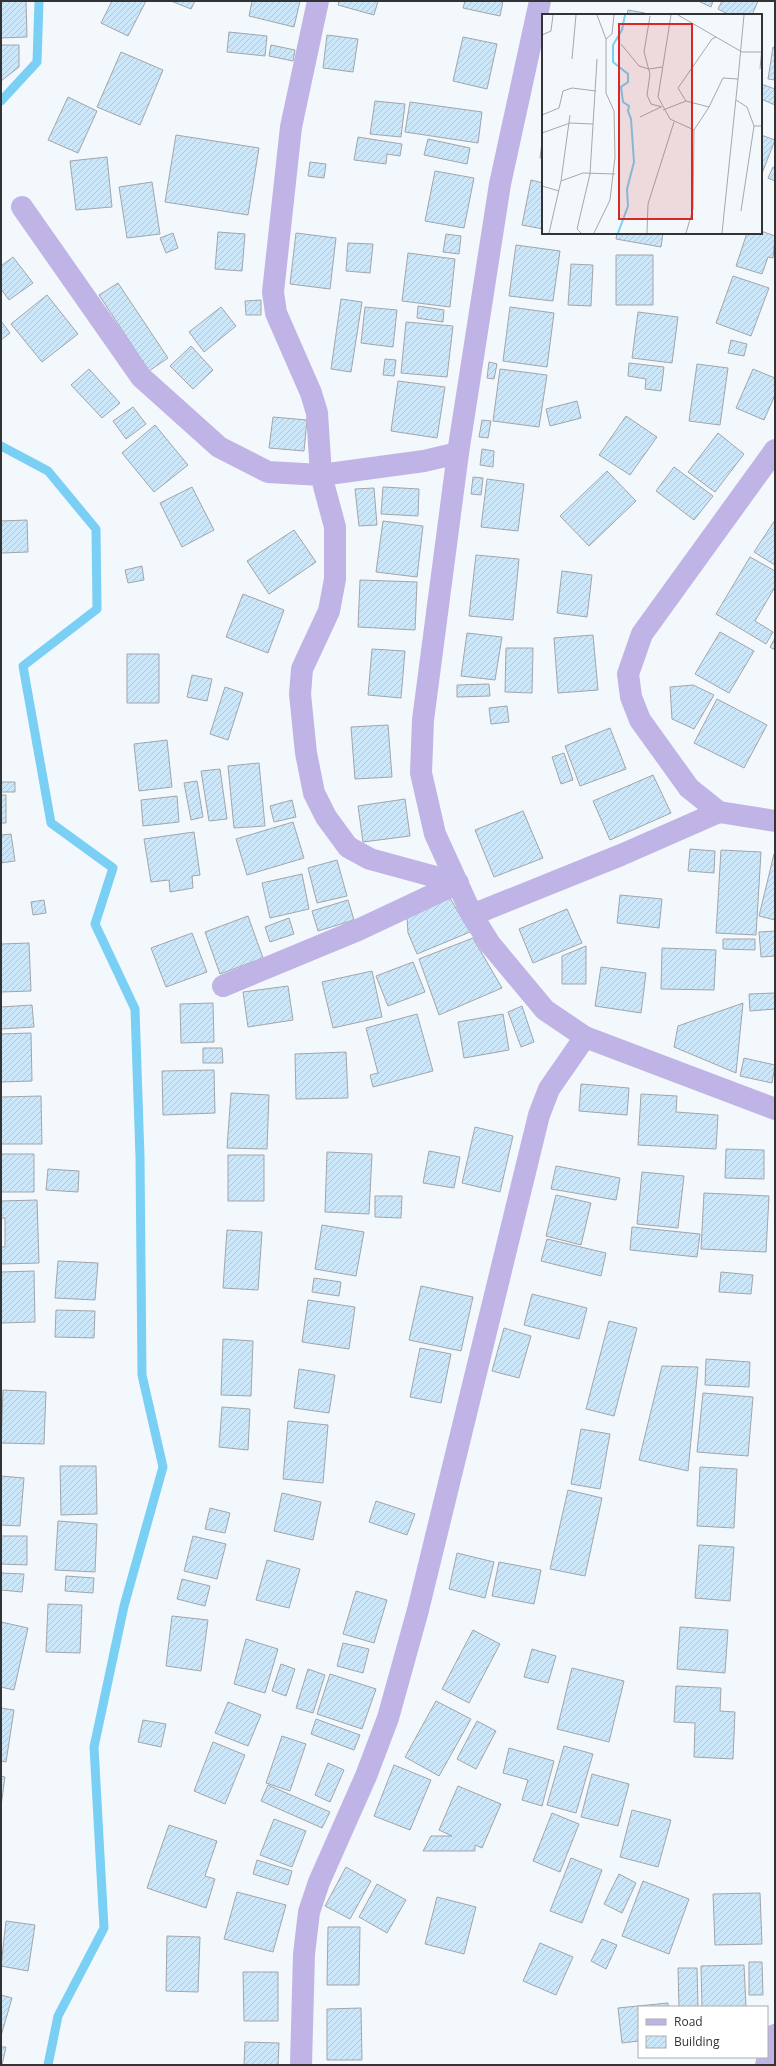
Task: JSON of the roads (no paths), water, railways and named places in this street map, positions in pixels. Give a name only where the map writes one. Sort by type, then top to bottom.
[{"type":"street","points":[[318,1],[291,128],[272,292],[276,313],[311,393],[317,413],[321,475],[335,527],[335,579],[329,611],[302,669],[300,694],[306,753],[314,793],[326,818],[348,847],[370,859],[458,883]]},
{"type":"street","points":[[540,1],[500,184],[458,453],[423,720],[421,774],[435,834],[472,915],[490,944],[545,1010],[585,1038],[775,1109]]},
{"type":"street","points":[[22,207],[141,378],[219,447],[268,472],[321,475],[424,461],[458,453]]},
{"type":"street","points":[[775,450],[642,634],[628,674],[631,697],[640,720],[689,788],[719,812],[775,821]]},
{"type":"street","points":[[472,915],[621,855],[719,812]]},
{"type":"street","points":[[223,986],[358,930],[458,883]]},
{"type":"street","points":[[301,2065],[304,1954],[309,1912],[319,1882],[366,1776],[388,1718],[420,1603],[540,1115],[549,1089],[585,1038]]},
{"type":"street","points":[[766,2065],[775,2035]]},
{"type":"waterway","points":[[1,101],[37,62],[39,1]]},
{"type":"waterway","points":[[1,446],[48,471],[96,529],[97,609],[23,666],[51,823],[113,868],[95,924],[135,1009],[140,1157],[142,1375],[163,1467],[124,1606],[94,1747],[104,1928],[58,2016],[48,2065]]}]
